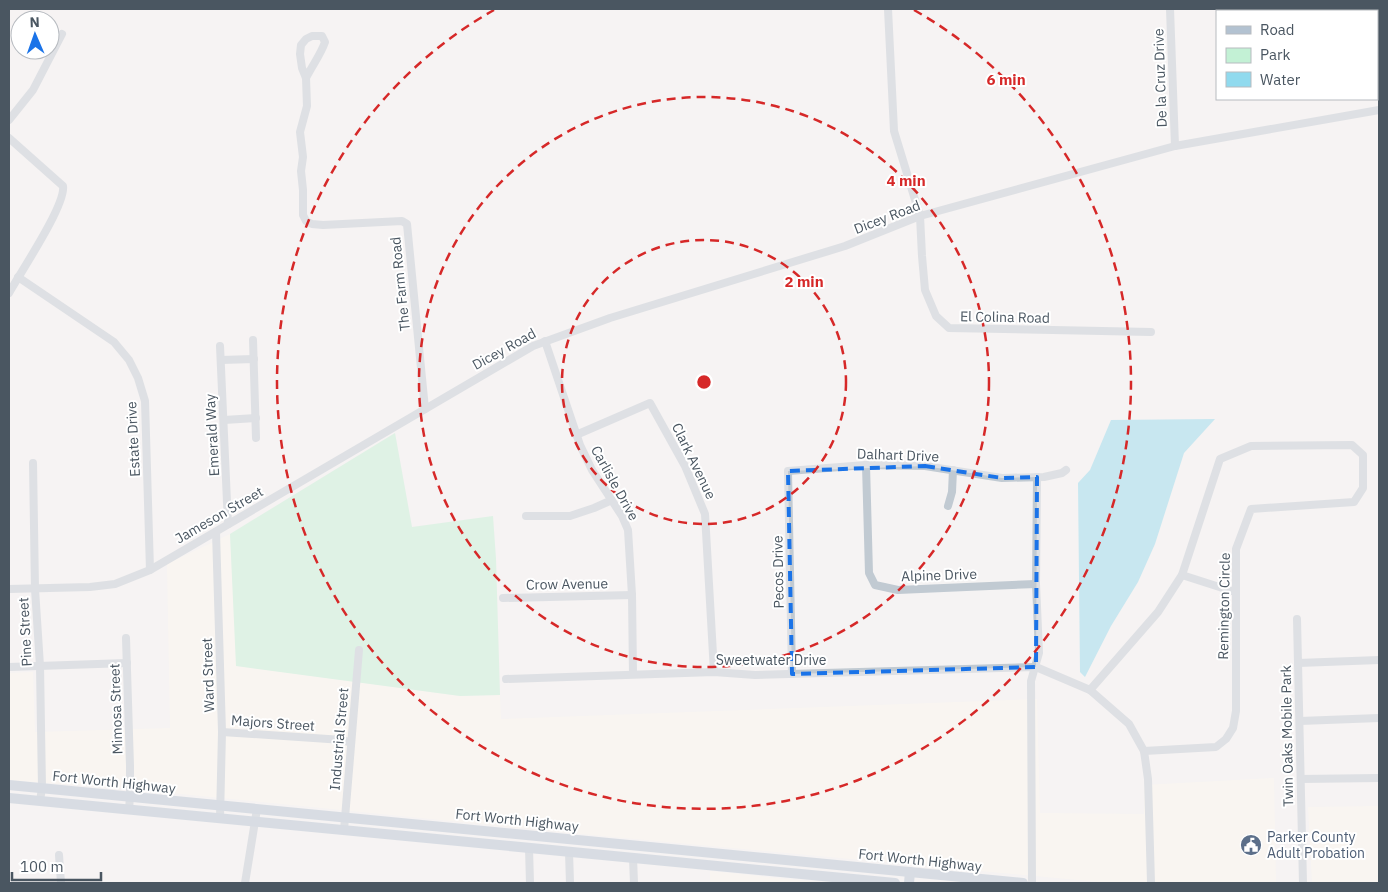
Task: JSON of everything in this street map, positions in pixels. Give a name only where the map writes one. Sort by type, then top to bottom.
[{"type":"main road","name":"Fort Worth Highway","points":[[9,785],[910,872],[982,882],[1023,883]]},
{"type":"main road","name":"Fort Worth Highway","points":[[9,798],[895,883]]},
{"type":"main road","points":[[488,844],[489,832]]},
{"type":"main road","points":[[599,855],[601,842]]},
{"type":"main road","points":[[788,873],[789,861]]},
{"type":"main road","points":[[909,883],[910,872]]},
{"type":"street","name":"El Colina Road","points":[[888,9],[894,131],[920,216],[925,290],[936,316],[948,328],[1151,332]]},
{"type":"street","name":"De la Cruz Drive","points":[[1170,9],[1174,146]]},
{"type":"street","points":[[9,120],[33,90],[62,34]]},
{"type":"street","name":"The Farm Road","points":[[306,78],[325,42],[322,36],[312,36],[306,39],[300,54],[306,78],[307,106],[300,132],[303,157],[301,171],[304,190],[303,216],[306,221],[312,224],[323,225],[402,221],[407,224],[425,409]]},
{"type":"street","name":"Dicey Road","points":[[425,409],[533,346],[545,341],[610,318],[845,246],[920,216],[1174,146],[1379,110]]},
{"type":"street","points":[[9,138],[63,186],[64,192],[51,222],[9,293]]},
{"type":"street","name":"Estate Drive","points":[[18,277],[114,342],[129,360],[138,378],[145,401],[150,570]]},
{"type":"street","points":[[253,340],[256,438]]},
{"type":"street","name":"Carlisle Drive","points":[[545,341],[576,435],[592,470],[622,516],[628,530],[632,595],[633,674]]},
{"type":"street","name":"Emerald Way","points":[[220,346],[228,524]]},
{"type":"street","points":[[221,360],[254,359]]},
{"type":"street","name":"Clark Avenue","points":[[576,435],[650,403],[685,466],[705,514],[714,672]]},
{"type":"street","name":"Jameson Street","points":[[9,590],[115,584],[150,570],[425,409]]},
{"type":"street","points":[[224,420],[256,418]]},
{"type":"street","name":"Remington Circle","points":[[1090,690],[1158,612],[1182,575],[1220,459],[1251,446],[1352,445],[1363,455],[1362,488],[1354,502],[1251,509],[1236,549],[1236,711],[1233,728],[1226,740],[1216,747],[1144,751]]},
{"type":"street","name":"Pine Street","points":[[33,462],[35,588],[40,666],[42,788],[40,800]]},
{"type":"street","name":"Dalhart Drive","points":[[788,471],[866,465],[925,466],[1002,478],[1044,477],[1062,473],[1066,470]]},
{"type":"street","name":"Alpine Drive","points":[[866,465],[869,572],[875,585],[898,590],[1036,584]]},
{"type":"street","points":[[948,506],[952,492],[953,470]]},
{"type":"street","name":"Pecos Drive","points":[[788,471],[792,674]]},
{"type":"street","points":[[1032,883],[1031,681],[1039,653],[1036,584],[1037,477]]},
{"type":"street","points":[[526,516],[570,516],[612,500]]},
{"type":"street","name":"Ward Street","points":[[216,532],[222,732],[220,818]]},
{"type":"street","points":[[1182,575],[1235,592]]},
{"type":"street","name":"Crow Avenue","points":[[503,598],[632,595]]},
{"type":"street","name":"Twin Oaks Mobile Park","points":[[1297,619],[1303,883]]},
{"type":"street","name":"Mimosa Street","points":[[126,638],[129,809]]},
{"type":"street","name":"Industrial Street","points":[[344,830],[359,650]]},
{"type":"street","points":[[1298,663],[1379,660]]},
{"type":"street","points":[[9,667],[127,663]]},
{"type":"street","name":"Sweetwater Drive","points":[[506,679],[714,672],[755,675],[1036,666],[1090,690],[1129,724],[1144,751],[1148,779],[1151,883]]},
{"type":"street","points":[[1300,721],[1379,718]]},
{"type":"street","name":"Majors Street","points":[[222,732],[342,740],[351,743]]},
{"type":"street","points":[[1301,779],[1379,778]]},
{"type":"street","points":[[246,883],[257,809]]},
{"type":"street","points":[[529,848],[530,883]]},
{"type":"street","points":[[569,852],[570,883]]},
{"type":"street","points":[[58,855],[61,883]]},
{"type":"street","points":[[632,858],[634,883]]},
{"type":"highlighted area","points":[[925,466],[1002,478],[1037,477],[1036,667],[792,674],[788,471]]},
{"type":"shaded area","points":[[230,534],[237,666],[460,696],[500,695],[501,719],[1037,699],[1040,813],[1144,814],[1144,785],[1274,778],[1276,883],[1110,883],[571,833],[141,790],[9,780],[9,673],[33,672],[35,732],[170,728],[167,564]]},
{"type":"shaded area","points":[[1379,806],[1379,883],[1312,883],[1308,807]]},
{"type":"shaded area","points":[[710,871],[826,883],[710,883]]},
{"type":"green space","points":[[395,433],[412,527],[493,516],[500,695],[460,696],[236,666],[230,534]]},
{"type":"water","points":[[1215,419],[1184,453],[1155,544],[1138,582],[1111,626],[1085,677],[1080,672],[1078,483],[1090,470],[1111,420]]},
{"type":"place","name":"Parker County Adult Probation","points":[[1251,845]]}]
